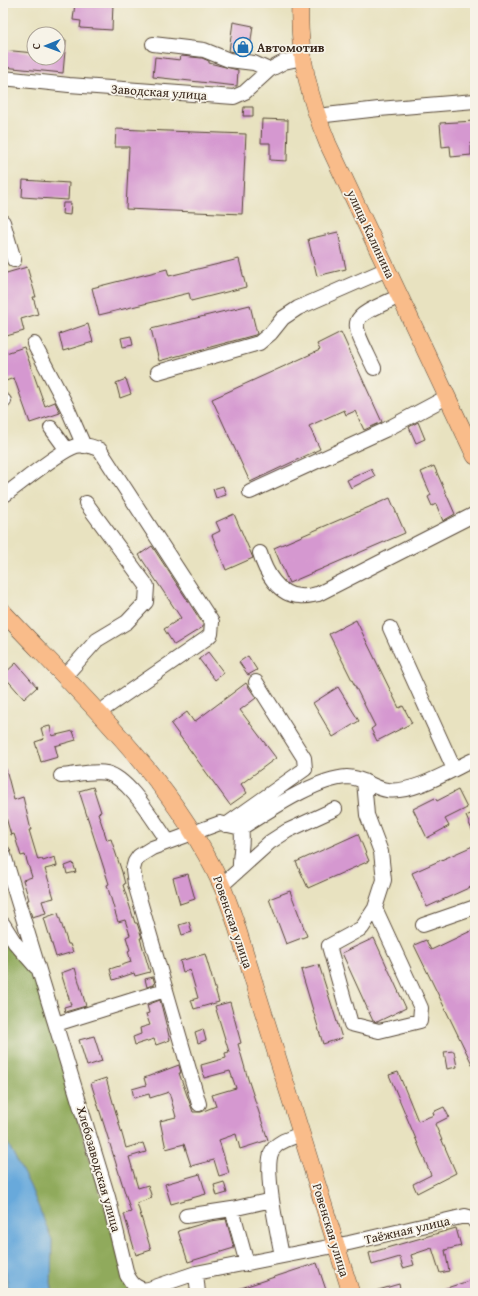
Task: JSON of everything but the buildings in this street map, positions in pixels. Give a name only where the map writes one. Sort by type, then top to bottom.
[{"type":"main road","name":"улица Калинина","points":[[300,3],[303,58],[308,87],[317,116],[328,144],[474,452]]},
{"type":"main road","name":"Ровенская улица","points":[[3,612],[98,713],[154,777],[192,832],[222,885],[351,1293]]},
{"type":"street","points":[[153,44],[204,50],[229,60],[254,63],[269,70]]},
{"type":"street","name":"Заводская улица","points":[[3,78],[69,85],[234,97],[251,88],[269,70],[284,62],[303,58]]},
{"type":"street","points":[[317,116],[379,108],[475,101]]},
{"type":"street","points":[[3,222],[14,260]]},
{"type":"street","points":[[158,372],[259,343],[271,333],[283,318],[298,308],[387,269]]},
{"type":"street","points":[[374,368],[357,332],[357,319],[366,312],[400,296]]},
{"type":"street","points":[[34,344],[67,407],[84,446]]},
{"type":"street","points":[[250,492],[386,430],[447,397]]},
{"type":"street","points":[[51,428],[67,450]]},
{"type":"street","points":[[6,494],[67,450],[84,446],[93,447],[100,450],[212,622],[213,629],[207,638],[98,713]]},
{"type":"street","points":[[64,677],[96,640],[127,622],[146,602],[147,586],[86,503]]},
{"type":"street","points":[[260,553],[264,567],[280,589],[298,597],[318,594],[475,514]]},
{"type":"street","points":[[390,628],[454,769]]},
{"type":"street","points":[[226,825],[304,769],[304,758],[256,682]]},
{"type":"street","points":[[199,1104],[135,884],[133,869],[135,862],[145,851],[192,832],[220,823],[241,828],[285,800],[332,780],[348,777],[364,781],[381,790],[398,792],[412,788],[475,759]]},
{"type":"street","points":[[60,776],[106,773],[119,779],[130,790],[168,841]]},
{"type":"street","points":[[364,781],[367,816],[381,852],[384,880],[375,908],[362,928],[329,946],[351,1024],[379,1031],[420,1021],[421,1008],[375,908]]},
{"type":"street","points":[[222,885],[270,842],[287,831],[335,809]]},
{"type":"street","points":[[240,869],[239,854],[243,839],[241,828]]},
{"type":"street","name":"Хлебозаводская улица","points":[[3,852],[41,972],[108,1197],[127,1275],[132,1284],[138,1289],[146,1291],[196,1272],[247,1264],[336,1244]]},
{"type":"street","points":[[423,925],[475,907]]},
{"type":"street","points":[[3,924],[15,943],[41,972]]},
{"type":"street","points":[[56,1024],[165,990]]},
{"type":"street","points":[[282,1256],[272,1200],[270,1159],[273,1150],[283,1141],[301,1134]]},
{"type":"street","points":[[186,1216],[232,1209],[272,1200]]},
{"type":"street","points":[[232,1209],[247,1264]]},
{"type":"street","name":"Таёжная улица","points":[[336,1244],[465,1216],[472,1218],[475,1222]]},
{"type":"street","points":[[196,1272],[198,1293]]},
{"type":"green space","points":[[3,936],[12,951],[34,974],[130,1293],[53,1293],[51,1283],[52,1240],[30,1186],[7,1142],[3,1128]]},
{"type":"green space","points":[[3,1258],[9,1293],[3,1293]]},
{"type":"water","points":[[3,1128],[7,1142],[30,1186],[52,1240],[51,1283],[53,1293],[9,1293],[3,1258]]},
{"type":"place","name":"Автомотив","points":[[243,47]]}]
